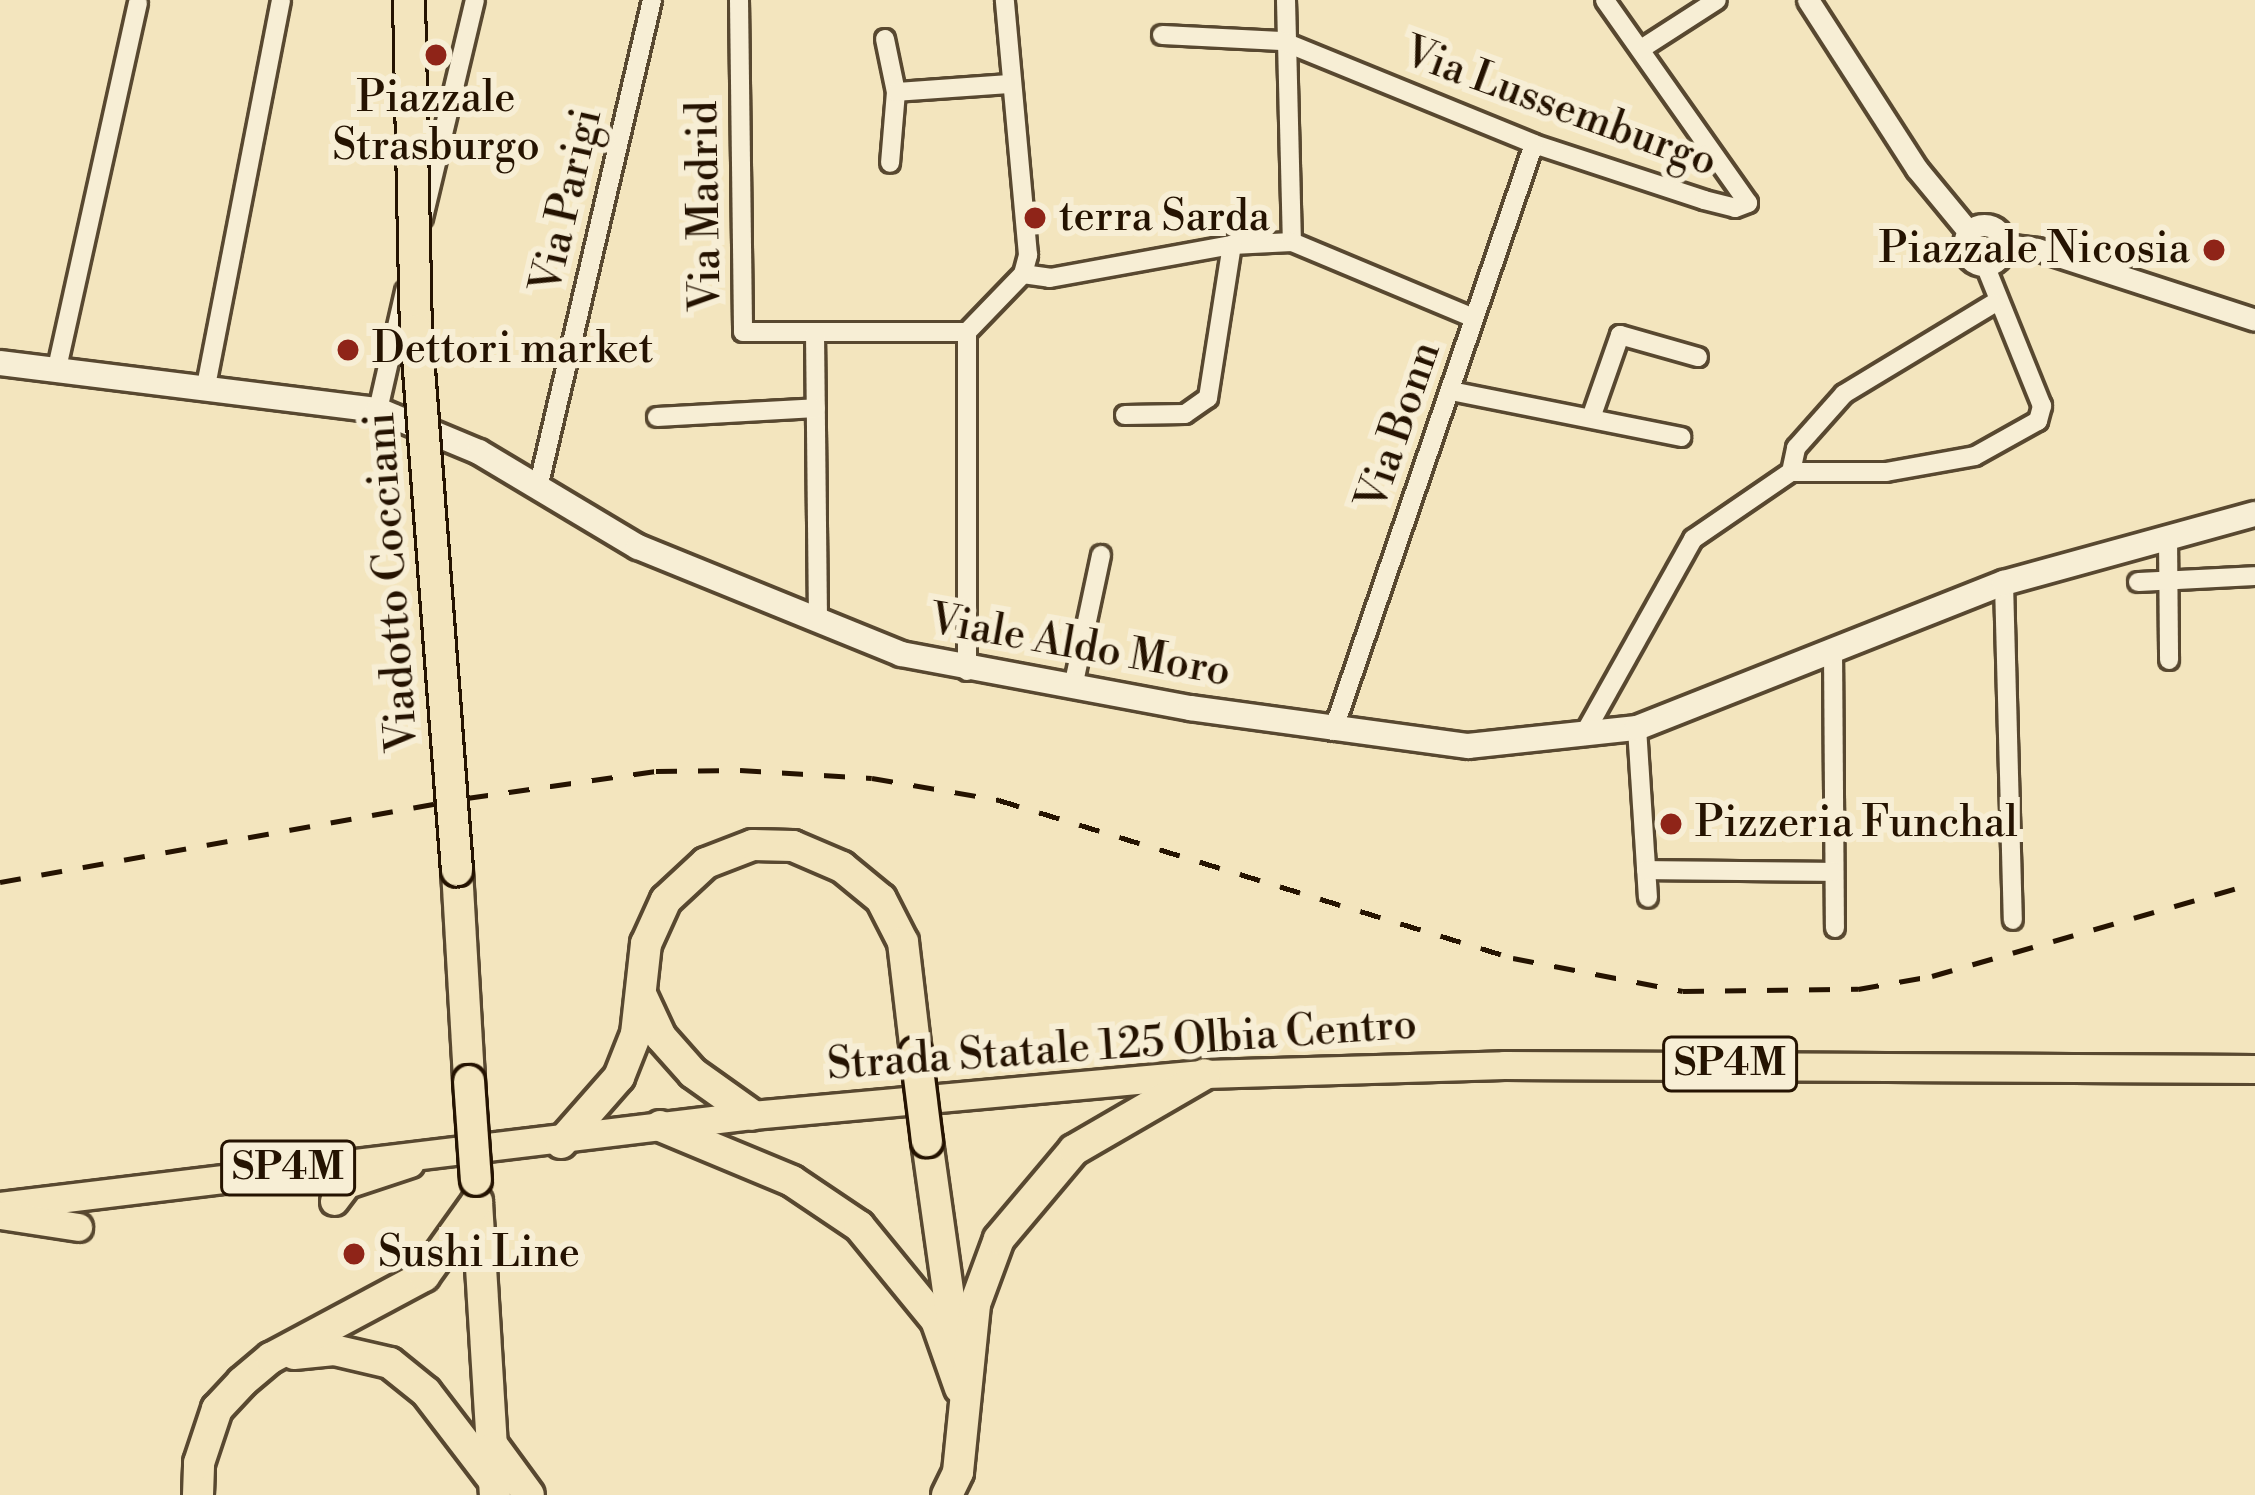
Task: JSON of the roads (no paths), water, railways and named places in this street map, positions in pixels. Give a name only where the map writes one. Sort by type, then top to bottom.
[{"type":"highway","name":"Viadotto Cocciani","points":[[409,0],[416,330],[457,870],[494,1488]]},
{"type":"highway","points":[[561,1142],[619,1077],[636,1034],[646,944],[666,900],[706,863],[753,845],[794,846],[842,867],[881,899],[903,942],[962,1394]]},
{"type":"highway","points":[[639,989],[662,1037],[693,1073],[752,1115]]},
{"type":"highway","points":[[947,1495],[961,1435],[962,1394],[976,1304],[999,1239],[1024,1199],[1075,1150],[1205,1075]]},
{"type":"highway","points":[[660,1126],[792,1181],[859,1226],[936,1320],[962,1394]]},
{"type":"highway","points":[[198,1495],[199,1463],[217,1409],[271,1358],[424,1276],[477,1191]]},
{"type":"highway","points":[[242,1382],[289,1355],[334,1350],[390,1363],[426,1392],[494,1488]]},
{"type":"highway","points":[[494,1440],[529,1495]]},
{"type":"main road","name":"Viale Aldo Moro","points":[[0,363],[379,410],[479,452],[638,547],[818,621],[967,671],[1333,730],[1468,746],[1637,728],[2004,583],[2255,514]]},
{"type":"main road","name":"Strada Statale 125 Olbia Centro","points":[[0,1205],[430,1153],[561,1142],[752,1115],[1205,1075],[1549,1064],[2255,1069]]},
{"type":"main road","points":[[334,1201],[347,1184],[430,1153]]},
{"type":"main road","points":[[0,1215],[78,1228]]},
{"type":"street","points":[[206,386],[281,0]]},
{"type":"street","points":[[379,410],[475,0]]},
{"type":"street","name":"Via Parigi","points":[[538,488],[652,0]]},
{"type":"street","name":"Via Madrid","points":[[739,0],[743,332],[967,332]]},
{"type":"street","points":[[967,671],[967,332],[1024,274],[1026,206],[1005,0]]},
{"type":"street","points":[[1286,0],[1282,41],[1292,242]]},
{"type":"street","points":[[1605,0],[1641,49],[1717,0]]},
{"type":"street","points":[[1808,0],[1917,169],[1969,232],[1968,257],[1985,265]]},
{"type":"street","points":[[56,368],[138,3]]},
{"type":"street","name":"Via Lussemburgo","points":[[1162,34],[1282,41],[1534,144],[1704,200],[1735,208],[1748,203],[1641,49]]},
{"type":"street","points":[[885,39],[896,92],[890,163]]},
{"type":"street","points":[[896,92],[1011,84]]},
{"type":"street","name":"Via Bonn","points":[[1333,730],[1534,144]]},
{"type":"street","points":[[1969,232],[1991,226],[2004,245],[2037,249],[2255,320]]},
{"type":"street","points":[[1024,274],[1050,278],[1232,244],[1292,242],[1474,318]]},
{"type":"street","points":[[1125,415],[1185,414],[1208,398],[1232,244]]},
{"type":"street","points":[[1985,265],[2004,245]]},
{"type":"street","points":[[1583,736],[1693,539],[1790,472],[1886,472],[1975,456],[2038,421],[2042,406],[1994,303],[1985,265]]},
{"type":"street","points":[[1790,472],[1796,448],[1844,394],[1994,303]]},
{"type":"street","points":[[815,333],[818,621]]},
{"type":"street","points":[[1591,418],[1620,335],[1698,357]]},
{"type":"street","points":[[1451,391],[1681,437]]},
{"type":"street","points":[[657,417],[816,408]]},
{"type":"street","points":[[2168,537],[2169,660]]},
{"type":"street","points":[[1073,687],[1101,555]]},
{"type":"street","points":[[2138,582],[2255,576]]},
{"type":"street","points":[[2004,583],[2013,920]]},
{"type":"street","points":[[1833,650],[1835,928]]},
{"type":"street","points":[[1637,728],[1648,898]]},
{"type":"street","points":[[1646,870],[1834,872]]},
{"type":"railway","points":[[0,882],[467,798],[656,771],[740,770],[872,778],[999,800],[1513,958],[1683,991],[1858,989],[1932,976],[2255,883]]},
{"type":"place","name":"Piazzale Strasburgo","points":[[436,55]]},
{"type":"place","name":"terra Sarda","points":[[1035,218]]},
{"type":"place","name":"Piazzale Nicosia","points":[[2214,250]]},
{"type":"place","name":"Dettori market","points":[[348,350]]},
{"type":"place","name":"Pizzeria Funchal","points":[[1671,824]]},
{"type":"place","name":"Sushi Line","points":[[354,1254]]}]
